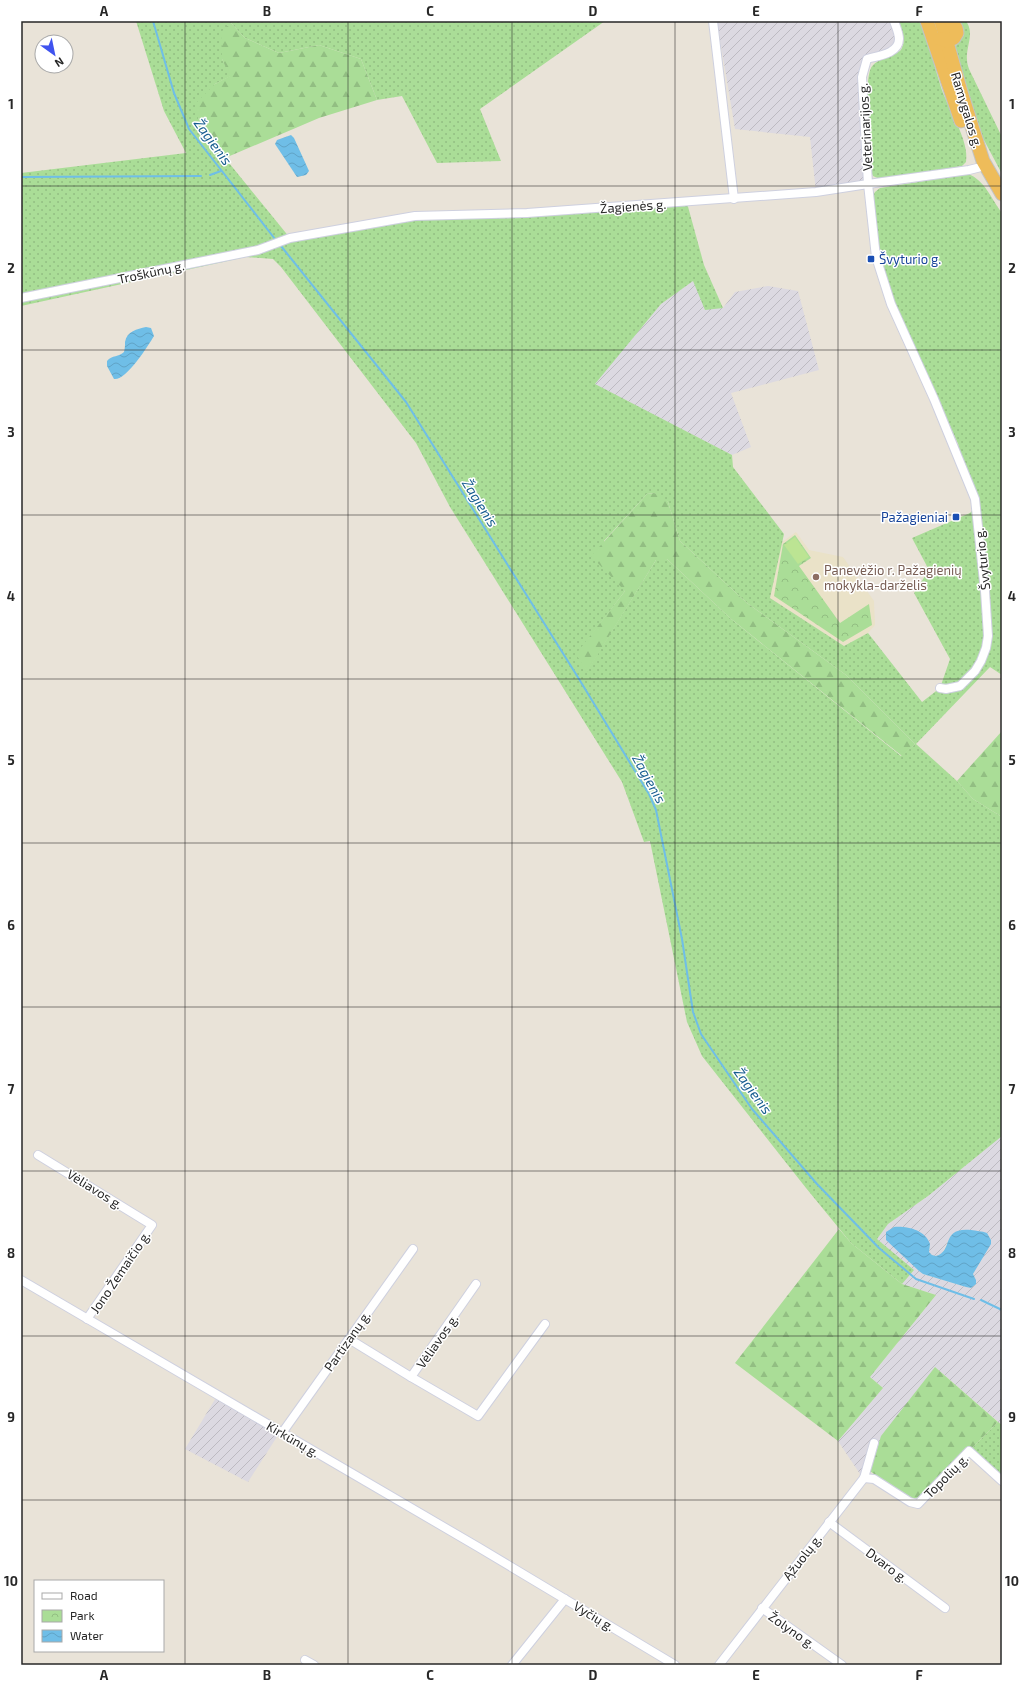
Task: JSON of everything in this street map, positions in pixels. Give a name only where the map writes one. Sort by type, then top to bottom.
[{"type":"highway","name":"Ramygalos g.","points":[[941,21],[961,92],[984,164],[1002,194]]},
{"type":"highway","points":[[928,27],[937,38],[947,41],[954,38],[957,33],[956,28],[951,21]]},
{"type":"highway","points":[[928,27],[961,120],[984,164]]},
{"type":"street","points":[[712,21],[734,198]]},
{"type":"street","name":"Veterinarijos g.","points":[[868,184],[862,77],[866,59],[890,52],[894,50],[899,43],[894,21]]},
{"type":"street","name":"Žagienės g.","points":[[281,242],[290,238],[415,216],[527,213],[816,192],[969,170],[984,164]]},
{"type":"street","name":"Švyturio g.","points":[[868,184],[876,257],[891,304],[934,399],[975,499],[985,591],[988,636],[986,648],[975,671],[960,686],[946,689],[940,688]]},
{"type":"street","name":"Troškūnų g.","points":[[21,298],[258,250],[281,242]]},
{"type":"street","name":"Vėliavos g.","points":[[38,1154],[152,1225]]},
{"type":"street","name":"Jono Žemaičio g.","points":[[87,1319],[152,1225]]},
{"type":"street","name":"Partizanų g.","points":[[282,1433],[413,1249]]},
{"type":"street","name":"Kirkūnų g.","points":[[21,1280],[565,1599]]},
{"type":"street","name":"Vėliavos g.","points":[[348,1339],[411,1377],[476,1284]]},
{"type":"street","points":[[411,1377],[478,1416],[545,1324]]},
{"type":"street","name":"Ąžuolų g.","points":[[719,1665],[864,1478],[874,1443]]},
{"type":"street","name":"Topolių g.","points":[[864,1478],[874,1479],[910,1502],[918,1504],[969,1451],[1002,1481]]},
{"type":"street","name":"Dvaro g.","points":[[830,1522],[945,1608]]},
{"type":"street","name":"Vyčių g.","points":[[512,1665],[565,1599],[675,1665]]},
{"type":"street","name":"Žolyno g.","points":[[762,1608],[842,1665]]},
{"type":"street","points":[[305,1660],[314,1665]]},
{"type":"shaded area","points":[[717,21],[894,21],[899,38],[894,49],[867,59],[862,77],[868,184],[816,192],[810,137],[735,129]]},
{"type":"shaded area","points":[[693,281],[723,308],[735,292],[768,286],[798,291],[819,370],[731,393],[751,447],[732,455],[594,384],[661,304]]},
{"type":"shaded area","name":"Panevėžio r. Pažagienių mokykla-darželis","points":[[796,532],[809,550],[843,557],[874,601],[875,625],[868,633],[844,646],[770,598],[782,542]]},
{"type":"shaded area","points":[[1002,1136],[1002,1425],[935,1367],[877,1447],[874,1459],[862,1477],[838,1441],[883,1388],[870,1377],[936,1295],[902,1284],[914,1270],[877,1239],[888,1224],[928,1196]],"holes":[[[894,1227],[909,1228],[930,1244],[929,1252],[936,1256],[942,1253],[951,1235],[987,1233],[991,1240],[973,1274],[976,1284],[971,1288],[923,1274]]]},
{"type":"shaded area","points":[[217,1396],[280,1432],[248,1482],[185,1449]]},
{"type":"green space","points":[[136,21],[605,21],[480,109],[501,161],[437,163],[402,96],[377,100],[361,59],[319,45],[279,53],[245,38],[231,23],[222,59],[231,76],[215,84],[198,118],[225,158],[290,238],[424,217],[687,203],[704,265],[723,308],[705,310],[693,281],[661,304],[595,384],[732,455],[733,467],[784,534],[770,598],[844,646],[868,633],[922,702],[940,688],[950,659],[914,593],[929,570],[912,538],[970,513],[976,506],[951,442],[959,446],[897,309],[882,268],[876,245],[873,196],[880,188],[968,174],[983,185],[1002,213],[1002,675],[990,667],[916,744],[957,781],[973,799],[1002,817],[1002,1136],[928,1196],[888,1224],[877,1239],[914,1270],[902,1284],[851,1243],[702,1056],[687,1022],[650,841],[644,842],[622,782],[450,507],[416,443],[281,267],[273,259],[246,257],[21,306],[21,173],[186,153],[164,111]],"holes":[[[654,493],[668,502],[680,541],[747,603],[846,675],[915,744],[901,756],[730,618],[667,559],[656,560],[587,671],[577,654],[625,591],[604,541],[647,494]]]},
{"type":"green space","points":[[899,21],[923,21],[943,93],[961,133],[966,153],[966,162],[962,166],[882,180],[873,176],[871,172],[867,88],[873,65],[900,51],[902,48],[904,40]]},
{"type":"green space","points":[[958,21],[966,21],[969,26],[970,35],[967,55],[968,67],[1002,137],[1002,174],[976,125],[955,51],[955,47],[964,35],[962,25]]},
{"type":"green space","points":[[231,23],[245,38],[279,53],[319,45],[361,59],[377,100],[319,118],[225,158],[198,118],[196,103],[215,84],[230,76],[222,59],[221,32]]},
{"type":"green space","points":[[654,493],[662,496],[668,502],[680,541],[747,603],[846,675],[915,744],[902,756],[730,618],[667,559],[662,562],[656,560],[587,672],[576,654],[625,591],[591,556],[647,494]]},
{"type":"green space","points":[[795,535],[811,558],[799,566],[840,623],[869,604],[872,625],[843,642],[774,596],[783,544]]},
{"type":"green space","points":[[795,537],[809,557],[798,564],[784,545]]},
{"type":"green space","points":[[1002,731],[1002,817],[973,799],[957,781]]},
{"type":"green space","points":[[839,1229],[851,1243],[902,1284],[936,1295],[870,1377],[883,1388],[838,1441],[735,1363]]},
{"type":"green space","points":[[935,1367],[998,1422],[972,1448],[968,1446],[920,1497],[912,1499],[867,1469],[874,1459],[881,1436]]},
{"type":"green space","points":[[998,1422],[1002,1425],[1002,1477],[972,1448]]},
{"type":"water","points":[[291,135],[294,138],[309,171],[306,175],[297,177],[275,144],[277,140]]},
{"type":"water","points":[[146,327],[151,328],[154,336],[151,341],[130,369],[124,375],[114,379],[107,366],[107,361],[124,352],[126,338],[130,333]]},
{"type":"water","points":[[894,1227],[905,1227],[920,1232],[928,1239],[930,1244],[929,1252],[936,1256],[945,1249],[951,1236],[955,1232],[961,1230],[971,1230],[987,1233],[991,1240],[991,1244],[973,1274],[976,1284],[971,1288],[923,1274],[886,1240],[886,1232]]},
{"type":"waterway","name":"Žagienis","points":[[153,21],[174,93],[189,129],[275,239]]},
{"type":"waterway","points":[[210,175],[221,171]]},
{"type":"waterway","points":[[21,177],[201,176]]},
{"type":"waterway","name":"Žagienis","points":[[281,246],[406,402],[649,794],[656,810],[682,939],[693,1012],[701,1034],[752,1109],[817,1184],[879,1248],[916,1279],[974,1299]]},
{"type":"waterway","name":"Žagienis","points":[[981,1300],[1002,1310]]},
{"type":"place","name":"Švyturio g.","points":[[871,259]]},
{"type":"place","name":"Pažagieniai","points":[[956,517]]},
{"type":"place","name":"Panevėžio r. Pažagienių mokykla-darželis","points":[[816,577]]}]
